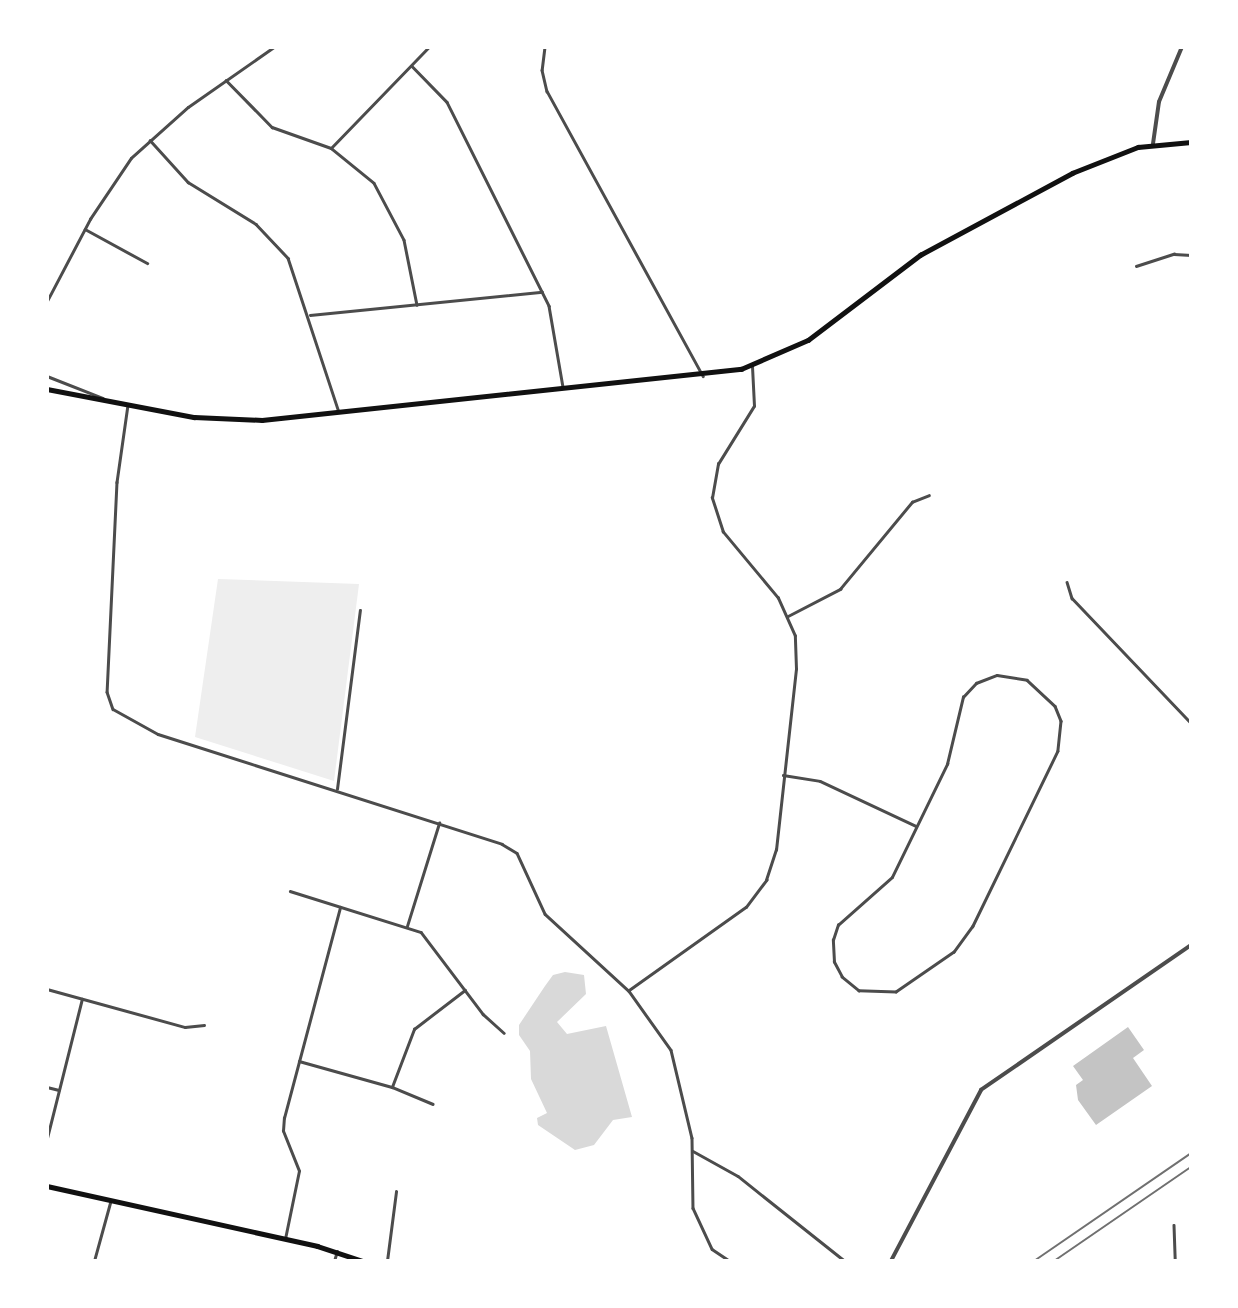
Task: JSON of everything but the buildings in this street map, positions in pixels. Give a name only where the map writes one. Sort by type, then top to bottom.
[{"type":"main road","points":[[47,389],[115,403],[245,420],[563,387],[703,376],[752,366],[825,330],[909,263],[946,239],[1095,162],[1153,144],[1191,142]]},
{"type":"main road","points":[[47,1186],[110,1203],[285,1238],[337,1251],[363,1261]]},
{"type":"street","points":[[47,301],[115,178],[150,140],[226,80],[274,47]]},
{"type":"street","points":[[331,148],[429,47]]},
{"type":"street","points":[[545,47],[542,70],[547,91],[703,376]]},
{"type":"street","points":[[1153,144],[1158,102],[1182,47]]},
{"type":"street","points":[[412,66],[447,102],[542,292],[554,322],[563,387]]},
{"type":"street","points":[[226,80],[272,127],[331,148],[374,183],[395,219],[411,262],[417,305]]},
{"type":"street","points":[[150,140],[195,187],[273,239],[298,279],[339,412]]},
{"type":"street","points":[[85,229],[147,263]]},
{"type":"street","points":[[1136,266],[1174,254],[1191,256]]},
{"type":"street","points":[[310,315],[542,292]]},
{"type":"street","points":[[629,991],[739,913],[757,895],[776,850],[797,657],[788,616],[723,532],[712,505],[718,464],[754,406],[752,366]]},
{"type":"street","points":[[47,376],[115,403]]},
{"type":"street","points":[[128,405],[117,482],[107,692],[111,705],[125,719],[158,734],[337,789],[502,844],[517,853],[545,914],[629,991],[676,1060],[694,1151],[693,1208],[712,1249],[730,1261]]},
{"type":"street","points":[[788,616],[840,589],[912,502],[929,495]]},
{"type":"street","points":[[1067,582],[1072,598],[1191,723]]},
{"type":"street","points":[[337,789],[360,610]]},
{"type":"street","points":[[997,675],[1032,684],[1055,706],[1061,721],[1058,751],[974,926],[954,951],[901,989],[883,995],[865,993],[846,981],[836,968],[834,933],[845,916],[892,877],[916,826],[947,764],[967,692],[976,682],[997,675]]},
{"type":"street","points":[[783,775],[820,781],[916,826]]},
{"type":"street","points":[[407,926],[439,823]]},
{"type":"street","points":[[290,891],[407,926],[433,942],[465,990],[504,1033]]},
{"type":"street","points":[[285,1238],[299,1171],[283,1131],[284,1118],[340,907]]},
{"type":"street","points":[[891,1261],[981,1090],[1191,945]]},
{"type":"street","points":[[47,989],[185,1027],[204,1025]]},
{"type":"street","points":[[392,1087],[414,1029],[465,990]]},
{"type":"street","points":[[47,1138],[82,999]]},
{"type":"street","points":[[299,1061],[392,1087],[432,1104]]},
{"type":"street","points":[[47,1087],[58,1090]]},
{"type":"street","points":[[694,1151],[738,1176],[845,1261]]},
{"type":"street","points":[[387,1261],[397,1192]]},
{"type":"street","points":[[94,1261],[110,1203]]},
{"type":"street","points":[[1174,1225],[1175,1261]]},
{"type":"street","points":[[334,1261],[337,1251]]},
{"type":"shaded area","points":[[218,579],[359,584],[334,781],[195,737]]},
{"type":"shaded area","points":[[565,972],[584,975],[586,994],[557,1022],[567,1034],[606,1026],[632,1117],[613,1120],[594,1145],[575,1150],[538,1125],[537,1118],[547,1113],[531,1079],[530,1051],[519,1035],[519,1025],[553,975]]},
{"type":"railway","points":[[1034,1261],[1191,1153]]},
{"type":"railway","points":[[1054,1261],[1191,1167]]}]
